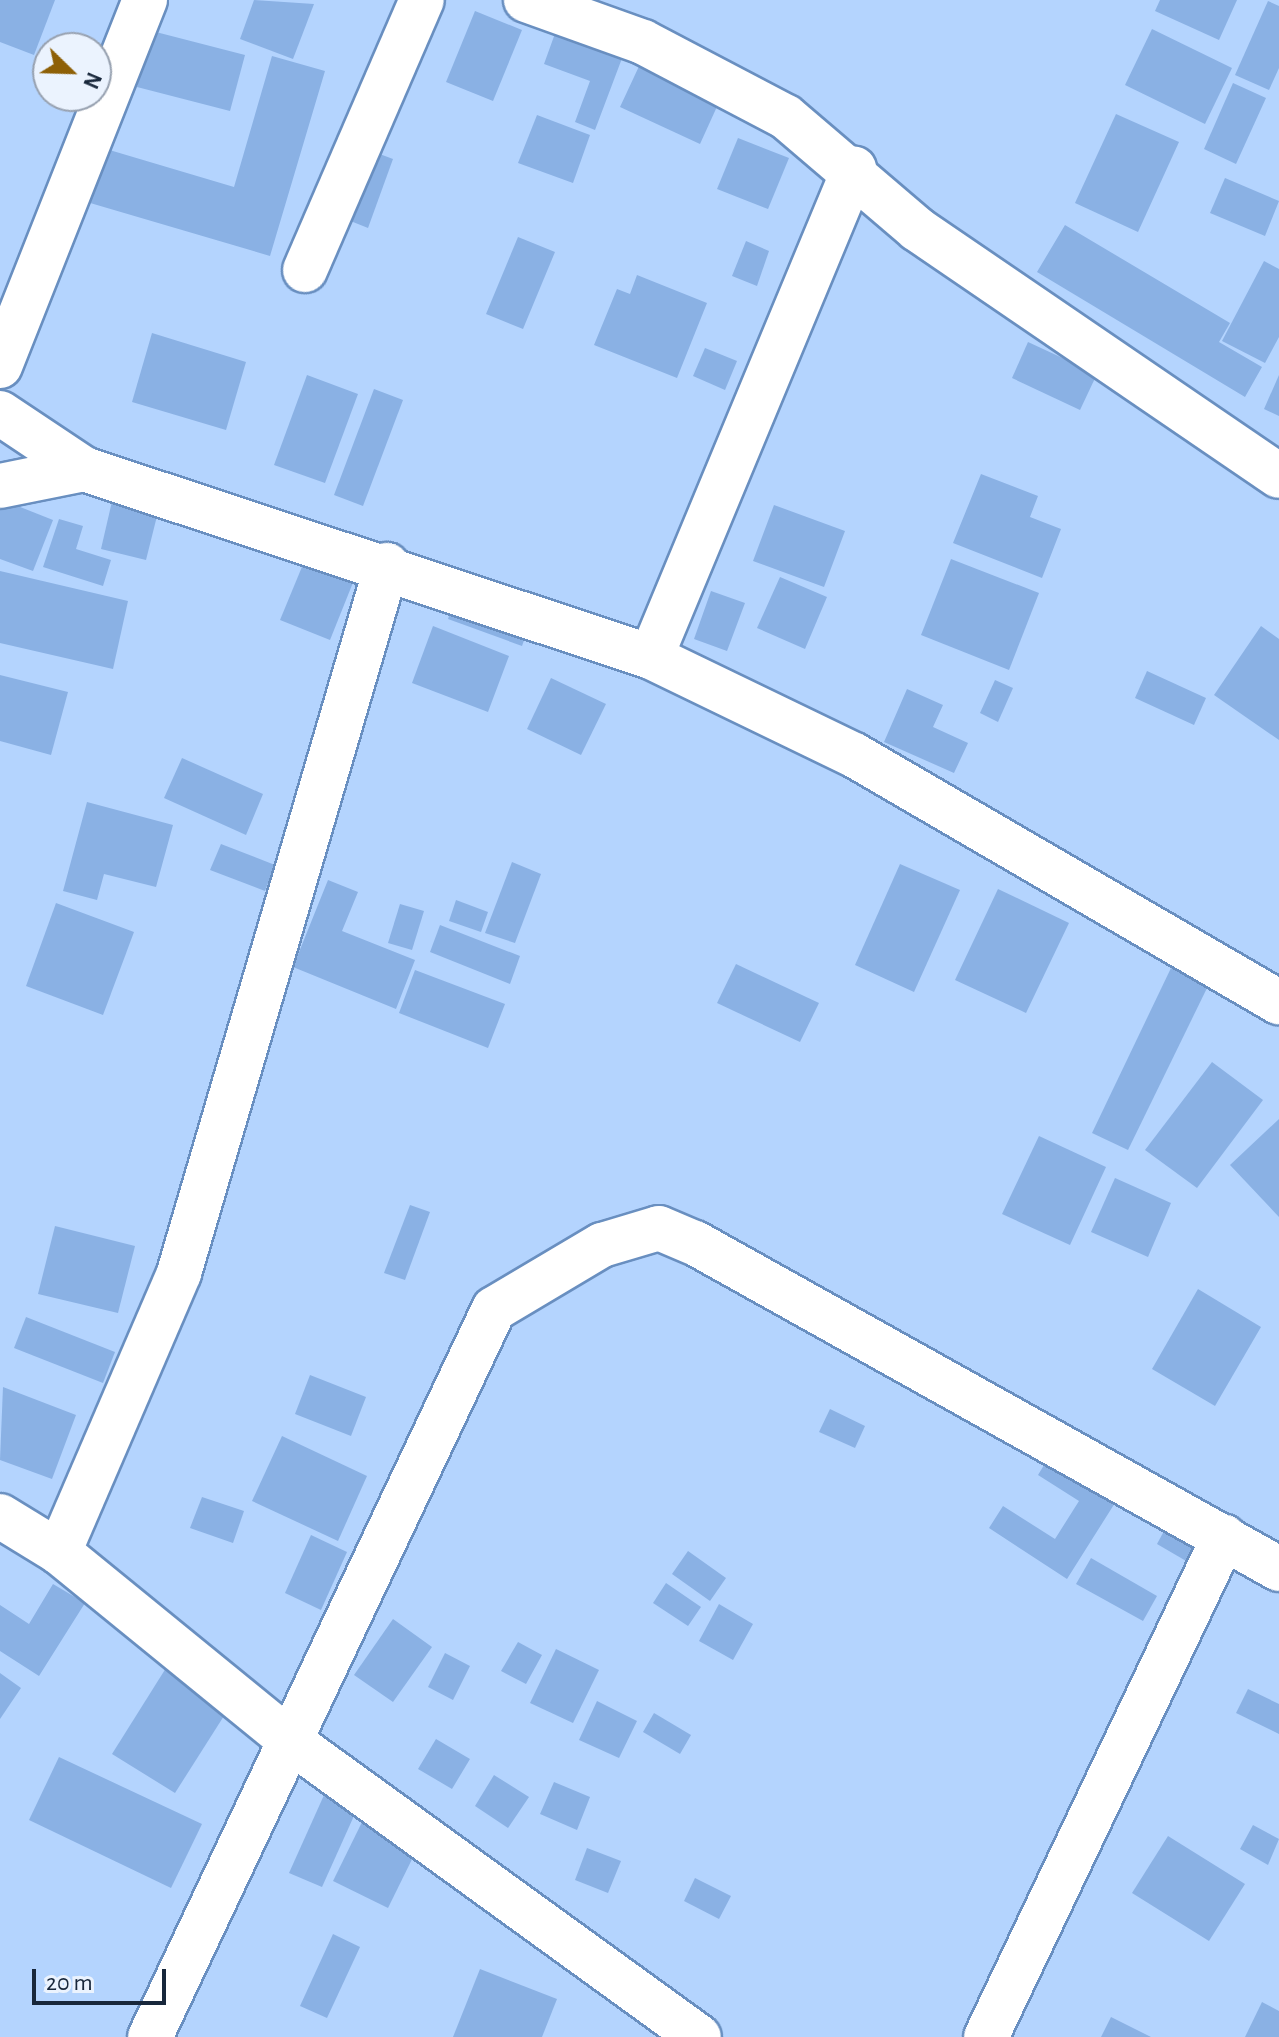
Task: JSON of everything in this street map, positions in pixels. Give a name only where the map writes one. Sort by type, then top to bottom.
[{"type":"street","points":[[2,354],[145,0]]},
{"type":"street","points":[[305,270],[422,0]]},
{"type":"street","points":[[526,0],[643,42],[786,117],[854,169],[917,229],[1279,476]]},
{"type":"street","points":[[651,657],[854,169]]},
{"type":"street","points":[[0,413],[84,469],[387,565],[651,657],[854,755],[1279,1002]]},
{"type":"street","points":[[0,486],[84,469]]},
{"type":"street","points":[[59,1552],[179,1273],[387,565]]},
{"type":"street","points":[[150,2037],[293,1743],[494,1309],[602,1245],[659,1228],[1279,1569]]},
{"type":"street","points":[[0,1516],[59,1552],[293,1743],[676,2030]]},
{"type":"street","points":[[986,2037],[1224,1537]]},
{"type":"building","points":[[0,0],[55,0],[43,32],[32,32],[32,54],[0,42]]},
{"type":"building","points":[[254,0],[314,4],[293,59],[240,39]]},
{"type":"building","points":[[1160,0],[1237,0],[1219,40],[1155,11]]},
{"type":"building","points":[[1268,1],[1279,6],[1279,68],[1269,90],[1235,75]]},
{"type":"building","points":[[475,11],[522,30],[493,101],[446,82]]},
{"type":"building","points":[[557,28],[624,53],[595,130],[575,122],[590,81],[544,64]]},
{"type":"building","points":[[1152,29],[1232,68],[1205,124],[1125,85]]},
{"type":"building","points":[[152,31],[245,55],[230,111],[137,87]]},
{"type":"building","points":[[272,56],[325,71],[270,256],[80,200],[96,146],[234,187]]},
{"type":"building","points":[[641,62],[720,100],[700,144],[620,107]]},
{"type":"building","points":[[1233,83],[1266,98],[1236,164],[1204,149]]},
{"type":"building","points":[[1116,114],[1179,142],[1138,232],[1075,203]]},
{"type":"building","points":[[537,115],[590,135],[573,183],[518,163]]},
{"type":"building","points":[[738,138],[789,158],[768,209],[717,189]]},
{"type":"building","points":[[369,150],[393,159],[368,228],[343,218]]},
{"type":"building","points":[[1225,178],[1279,201],[1265,236],[1210,213]]},
{"type":"building","points":[[1065,225],[1230,323],[1219,342],[1262,367],[1245,397],[1037,272]]},
{"type":"building","points":[[518,237],[555,252],[523,329],[486,314]]},
{"type":"building","points":[[746,241],[769,251],[757,286],[732,276]]},
{"type":"building","points":[[1264,261],[1279,269],[1279,337],[1265,363],[1222,341]]},
{"type":"building","points":[[637,275],[707,303],[677,378],[594,345],[617,289],[630,294]]},
{"type":"building","points":[[152,333],[246,362],[226,430],[132,402]]},
{"type":"building","points":[[1028,342],[1097,374],[1080,410],[1012,378]]},
{"type":"building","points":[[705,348],[737,361],[725,390],[693,376]]},
{"type":"building","points":[[307,375],[358,394],[325,483],[274,465]]},
{"type":"building","points":[[1279,375],[1279,416],[1264,409]]},
{"type":"building","points":[[374,389],[403,400],[363,506],[334,495]]},
{"type":"building","points":[[981,474],[1038,496],[1030,517],[1061,529],[1042,578],[953,543]]},
{"type":"building","points":[[113,497],[159,508],[146,560],[101,549]]},
{"type":"building","points":[[0,499],[53,520],[33,571],[0,559]]},
{"type":"building","points":[[774,505],[845,531],[824,587],[753,561]]},
{"type":"building","points":[[59,519],[83,526],[76,549],[111,560],[103,586],[43,567]]},
{"type":"building","points":[[311,545],[360,565],[330,640],[280,620]]},
{"type":"building","points":[[951,559],[1039,593],[1009,670],[921,635]]},
{"type":"building","points":[[0,571],[128,601],[113,669],[0,643]]},
{"type":"building","points":[[780,577],[827,597],[805,649],[757,628]]},
{"type":"building","points":[[459,587],[533,615],[522,646],[448,619]]},
{"type":"building","points":[[711,591],[745,603],[727,651],[694,639]]},
{"type":"building","points":[[433,626],[509,656],[488,712],[412,683]]},
{"type":"building","points":[[1261,626],[1279,639],[1279,740],[1214,695]]},
{"type":"building","points":[[1147,671],[1206,698],[1194,725],[1135,698]]},
{"type":"building","points":[[0,675],[68,692],[51,755],[0,741]]},
{"type":"building","points":[[551,678],[606,704],[581,755],[527,729]]},
{"type":"building","points":[[995,680],[1013,688],[998,722],[980,713]]},
{"type":"building","points":[[907,689],[943,705],[933,727],[968,743],[954,773],[884,742]]},
{"type":"building","points":[[182,758],[263,794],[246,835],[164,798]]},
{"type":"building","points":[[87,802],[173,825],[156,887],[104,874],[97,900],[63,891]]},
{"type":"building","points":[[221,844],[275,865],[265,891],[210,870]]},
{"type":"building","points":[[512,862],[541,874],[515,943],[485,933]]},
{"type":"building","points":[[900,864],[960,890],[914,992],[855,965]]},
{"type":"building","points":[[328,880],[358,892],[342,931],[415,960],[396,1009],[293,967]]},
{"type":"building","points":[[998,889],[1069,923],[1026,1013],[955,980]]},
{"type":"building","points":[[456,900],[488,912],[481,932],[449,921]]},
{"type":"building","points":[[56,903],[134,932],[103,1015],[26,986]]},
{"type":"building","points":[[400,904],[424,911],[412,950],[388,943]]},
{"type":"building","points":[[440,925],[520,956],[510,984],[430,952]]},
{"type":"building","points":[[736,964],[819,1003],[800,1042],[717,1003]]},
{"type":"building","points":[[1171,968],[1208,986],[1128,1150],[1092,1133]]},
{"type":"building","points":[[415,970],[505,1004],[488,1048],[399,1013]]},
{"type":"building","points":[[1212,1062],[1263,1100],[1197,1188],[1145,1150]]},
{"type":"building","points":[[1279,1119],[1279,1217],[1230,1165]]},
{"type":"building","points":[[1039,1136],[1106,1167],[1070,1245],[1002,1214]]},
{"type":"building","points":[[1115,1178],[1171,1203],[1148,1257],[1091,1232]]},
{"type":"building","points":[[410,1205],[430,1212],[405,1280],[384,1273]]},
{"type":"building","points":[[55,1226],[135,1246],[118,1313],[38,1294]]},
{"type":"building","points":[[1198,1289],[1261,1327],[1215,1406],[1152,1369]]},
{"type":"building","points":[[26,1317],[115,1352],[103,1383],[14,1348]]},
{"type":"building","points":[[310,1375],[366,1397],[351,1436],[295,1414]]},
{"type":"building","points":[[3,1387],[76,1415],[52,1479],[0,1460]]},
{"type":"building","points":[[830,1409],[865,1426],[855,1448],[819,1432]]},
{"type":"building","points":[[282,1436],[367,1476],[338,1541],[252,1501]]},
{"type":"building","points":[[1052,1452],[1120,1495],[1067,1579],[989,1528],[1003,1506],[1055,1539],[1079,1501],[1038,1475]]},
{"type":"building","points":[[202,1497],[244,1511],[233,1543],[190,1528]]},
{"type":"building","points":[[1170,1520],[1206,1540],[1193,1565],[1157,1544]]},
{"type":"building","points":[[311,1535],[347,1552],[321,1610],[285,1593]]},
{"type":"building","points":[[688,1551],[726,1578],[710,1601],[672,1574]]},
{"type":"building","points":[[1091,1558],[1157,1596],[1143,1621],[1076,1584]]},
{"type":"building","points":[[666,1583],[701,1607],[688,1626],[653,1603]]},
{"type":"building","points":[[53,1584],[85,1603],[39,1676],[0,1651],[0,1605],[29,1624]]},
{"type":"building","points":[[719,1604],[753,1624],[733,1660],[699,1641]]},
{"type":"building","points":[[393,1619],[432,1647],[393,1702],[354,1675]]},
{"type":"building","points":[[518,1642],[542,1655],[526,1684],[501,1671]]},
{"type":"building","points":[[556,1649],[599,1670],[573,1723],[530,1703]]},
{"type":"building","points":[[445,1653],[470,1666],[453,1700],[428,1687]]},
{"type":"building","points":[[166,1668],[229,1708],[175,1793],[112,1754]]},
{"type":"building","points":[[0,1673],[21,1688],[0,1719]]},
{"type":"building","points":[[1248,1689],[1279,1704],[1279,1734],[1236,1713]]},
{"type":"building","points":[[597,1701],[637,1721],[619,1758],[579,1740]]},
{"type":"building","points":[[654,1713],[691,1735],[680,1754],[643,1732]]},
{"type":"building","points":[[436,1739],[470,1759],[452,1789],[418,1769]]},
{"type":"building","points":[[59,1757],[202,1824],[171,1888],[29,1820]]},
{"type":"building","points":[[494,1775],[529,1797],[508,1828],[475,1806]]},
{"type":"building","points":[[554,1782],[590,1797],[577,1830],[540,1814]]},
{"type":"building","points":[[329,1784],[362,1798],[322,1887],[289,1873]]},
{"type":"building","points":[[365,1816],[420,1843],[388,1908],[333,1881]]},
{"type":"building","points":[[1253,1825],[1279,1839],[1268,1865],[1240,1849]]},
{"type":"building","points":[[1168,1836],[1245,1884],[1209,1941],[1132,1893]]},
{"type":"building","points":[[587,1848],[621,1861],[608,1893],[575,1880]]},
{"type":"building","points":[[695,1878],[731,1896],[719,1919],[684,1901]]},
{"type":"building","points":[[333,1934],[360,1947],[327,2018],[300,2006]]},
{"type":"building","points":[[480,1969],[557,1999],[542,2037],[453,2037]]},
{"type":"building","points":[[1262,2002],[1279,2011],[1279,2037],[1245,2037]]},
{"type":"building","points":[[1111,2017],[1151,2037],[1101,2037]]}]
